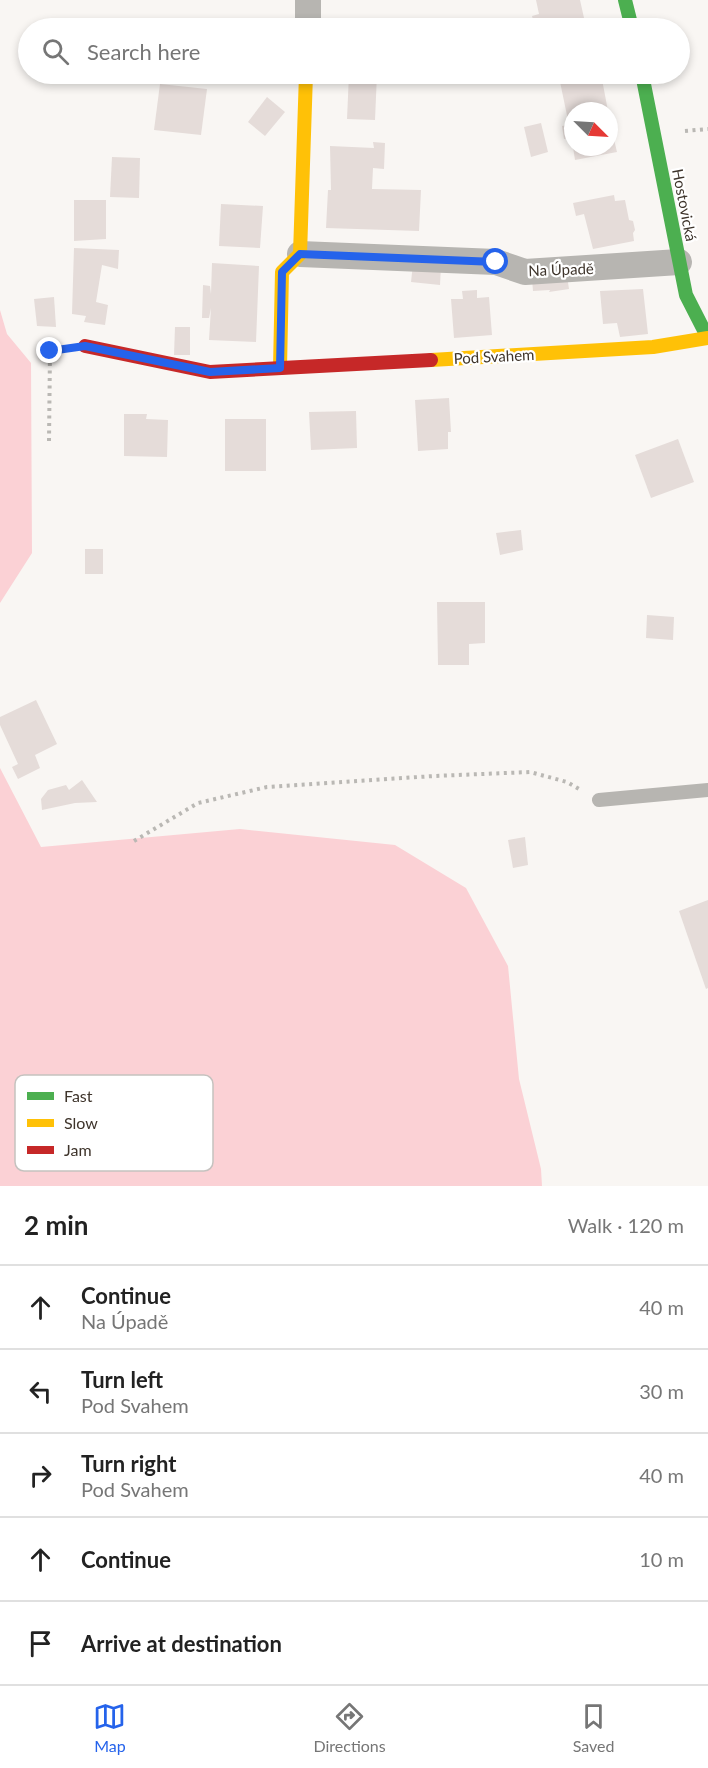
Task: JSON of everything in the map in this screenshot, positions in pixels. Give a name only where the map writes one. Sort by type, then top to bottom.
[{"type":"street","points":[[308,0],[308,18]]},
{"type":"street","points":[[626,0],[630,18]]},
{"type":"street","points":[[280,368],[282,272],[300,254],[306,84]]},
{"type":"street","name":"Hostovická","points":[[644,84],[686,295],[708,338]]},
{"type":"street","name":"Na Úpadě","points":[[300,254],[496,262],[525,272],[679,262]]},
{"type":"street","name":"Pod Svahem","points":[[85,346],[210,372],[653,347],[708,338]]},
{"type":"lane","points":[[599,800],[708,789]]},
{"type":"path","points":[[681,131],[708,129]]},
{"type":"path","points":[[49,441],[50,351],[85,346]]},
{"type":"path","points":[[134,841],[198,802],[267,787],[530,772],[567,782],[599,800]]},
{"type":"shaded area","points":[[0,310],[7,334],[31,363],[32,553],[0,603]]},
{"type":"shaded area","points":[[0,768],[41,847],[240,829],[395,845],[466,888],[508,966],[519,1079],[541,1169],[542,1186],[0,1186]]},
{"type":"building","points":[[536,0],[580,0],[584,18],[533,18],[532,16],[539,14]]},
{"type":"building","points":[[160,84],[207,89],[201,135],[154,130]]},
{"type":"building","points":[[349,84],[377,84],[375,120],[347,119]]},
{"type":"building","points":[[560,84],[603,84],[606,102],[564,102]]},
{"type":"building","points":[[267,97],[285,112],[265,136],[248,122]]},
{"type":"building","points":[[541,123],[548,152],[531,157],[524,127]]},
{"type":"building","points":[[373,142],[385,143],[384,169],[373,168],[372,189],[421,190],[419,231],[326,228],[328,190],[331,190],[330,146],[374,148]]},
{"type":"building","points":[[574,156],[596,156],[575,160]]},
{"type":"building","points":[[112,157],[140,158],[139,198],[110,197]]},
{"type":"building","points":[[614,195],[615,201],[625,200],[629,220],[633,221],[635,230],[634,241],[593,249],[584,214],[576,216],[573,203]]},
{"type":"building","points":[[74,200],[106,200],[106,239],[74,241]]},
{"type":"building","points":[[221,204],[263,206],[260,248],[219,246]]},
{"type":"building","points":[[74,248],[119,250],[118,269],[102,265],[96,302],[108,305],[105,325],[84,322],[86,316],[72,314]]},
{"type":"building","points":[[212,263],[259,266],[256,342],[209,340],[211,308],[209,318],[202,318],[203,285],[210,286],[211,294]]},
{"type":"building","points":[[413,264],[441,265],[440,285],[411,282]]},
{"type":"building","points":[[567,276],[569,289],[549,292],[550,290],[533,291],[532,279]]},
{"type":"building","points":[[643,289],[648,334],[620,337],[617,323],[603,324],[600,291]]},
{"type":"building","points":[[477,290],[477,298],[489,297],[492,335],[454,338],[451,299],[463,299],[462,291]]},
{"type":"building","points":[[54,297],[56,327],[37,326],[34,299]]},
{"type":"building","points":[[175,327],[190,327],[190,355],[174,355]]},
{"type":"building","points":[[449,398],[451,432],[448,432],[448,449],[418,451],[415,400]]},
{"type":"building","points":[[356,411],[357,448],[311,450],[309,412]]},
{"type":"building","points":[[124,414],[147,414],[146,419],[168,420],[167,457],[124,456]]},
{"type":"building","points":[[225,419],[266,419],[266,471],[225,471]]},
{"type":"building","points":[[678,439],[694,482],[651,498],[635,455]]},
{"type":"building","points":[[521,530],[523,550],[500,555],[496,533]]},
{"type":"building","points":[[85,549],[103,549],[103,574],[85,574]]},
{"type":"building","points":[[437,602],[485,602],[485,643],[469,644],[469,665],[438,665]]},
{"type":"building","points":[[647,615],[674,617],[673,640],[646,638]]},
{"type":"building","points":[[36,700],[57,744],[35,755],[40,768],[18,779],[12,767],[18,764],[0,725],[0,717]]},
{"type":"building","points":[[82,780],[97,802],[75,803],[42,810],[41,799],[48,790],[66,785],[69,790]]},
{"type":"building","points":[[525,837],[528,865],[513,868],[508,840]]},
{"type":"building","points":[[708,900],[708,988],[706,989],[679,911]]},
{"type":"traffic: fast","points":[[625,0],[630,18]]},
{"type":"traffic: fast","points":[[644,84],[686,295],[708,338]]},
{"type":"traffic: slow","points":[[280,368],[282,272],[300,254],[306,84]]},
{"type":"traffic: slow","points":[[431,360],[653,347],[708,338]]},
{"type":"traffic: jam","points":[[85,346],[210,372],[431,360]]},
{"type":"route","points":[[50,351],[85,346],[210,372],[280,368],[282,272],[300,254],[496,262]]}]
